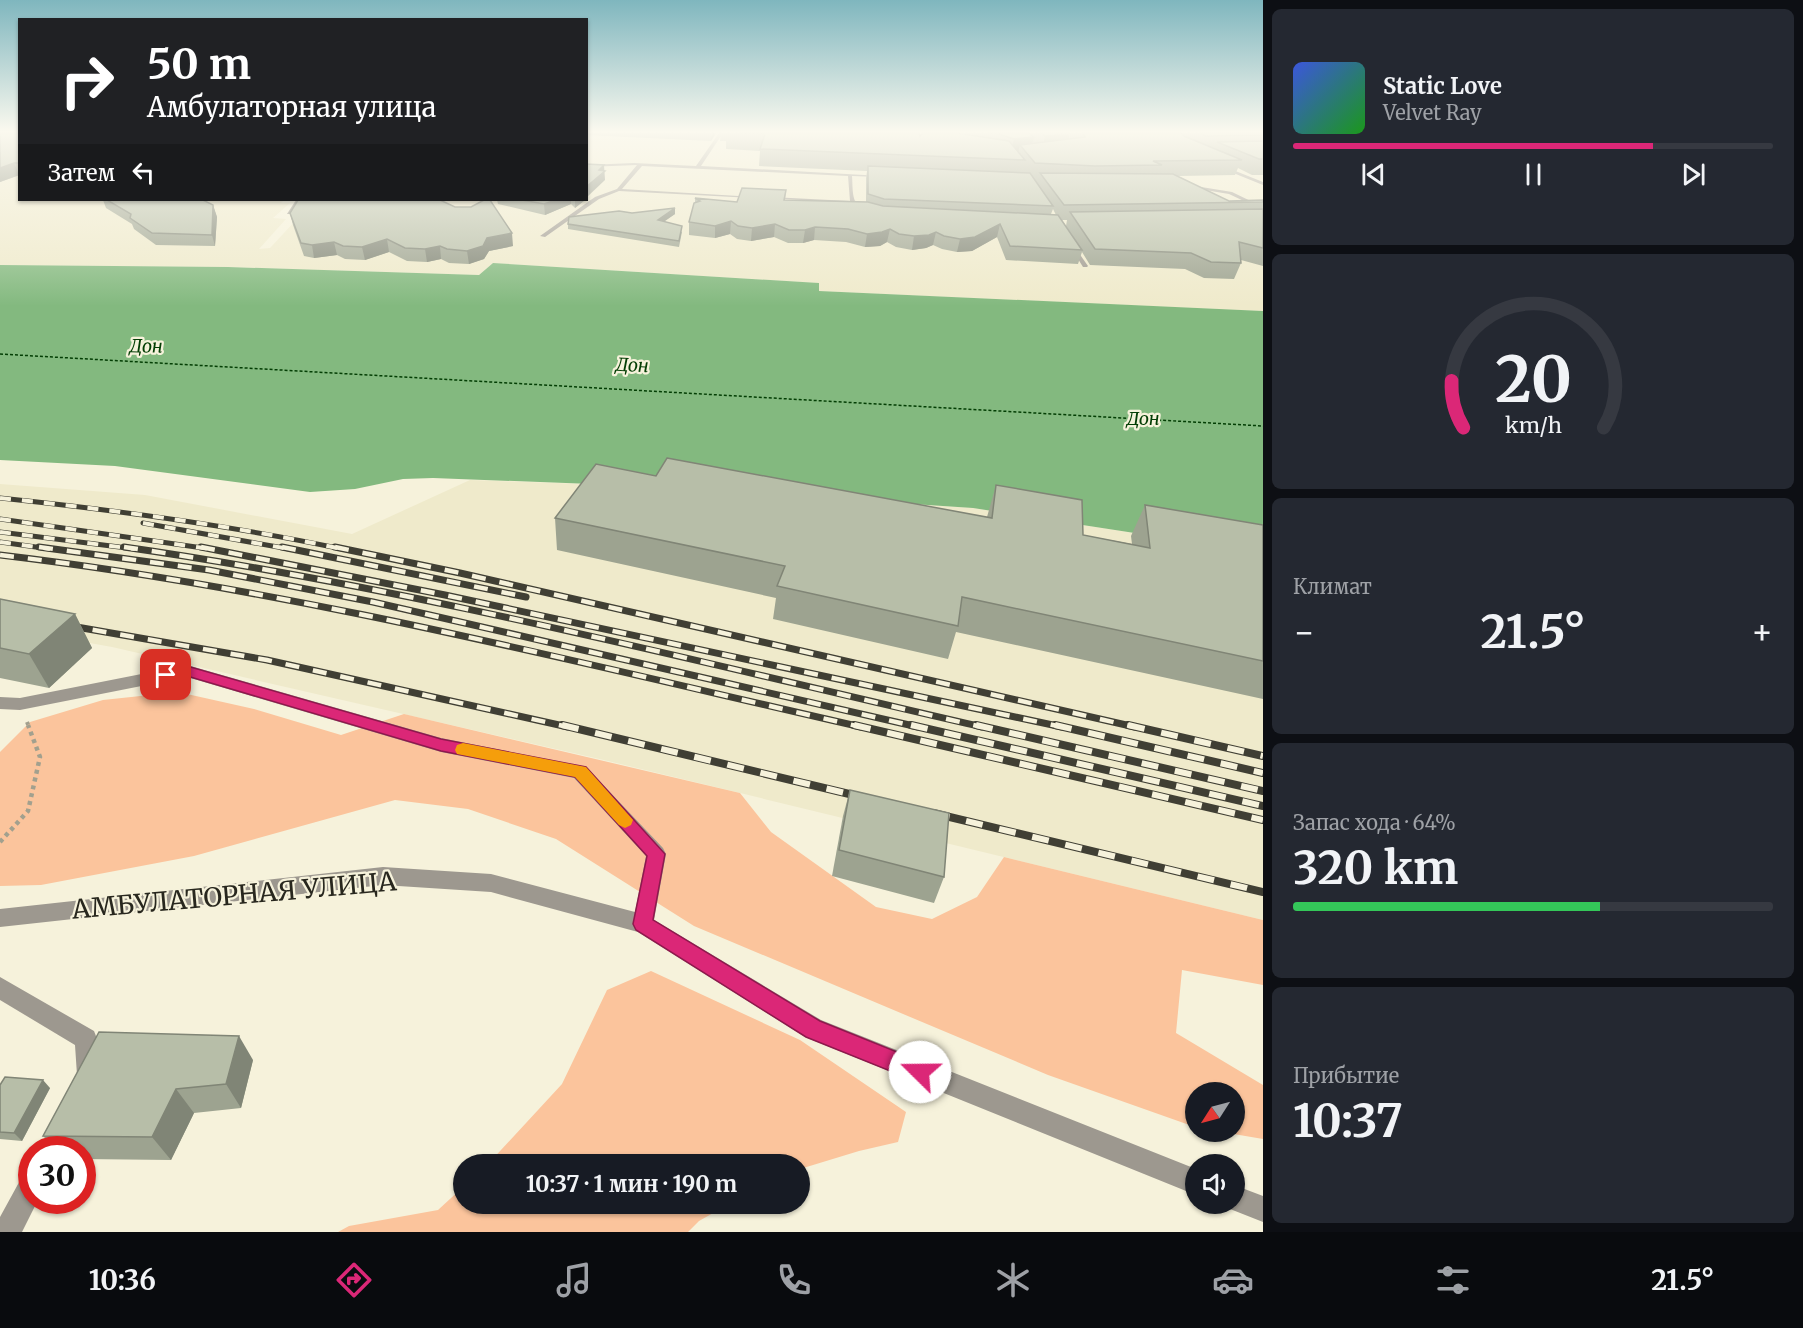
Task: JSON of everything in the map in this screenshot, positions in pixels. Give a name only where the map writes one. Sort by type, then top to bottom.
[{"type":"street","points":[[0,703],[20,704],[187,671],[441,745],[580,772],[656,854],[643,924]]},
{"type":"street","name":"АМБУЛАТОРНАЯ УЛИЦА","points":[[0,918],[383,876],[491,883],[643,924],[813,1029],[1185,1178]]},
{"type":"street","points":[[0,988],[86,1039],[89,1075],[78,1096]]},
{"type":"street","points":[[1245,1202],[1263,1209]]},
{"type":"street","points":[[7,1232],[18,1211]]},
{"type":"lane","points":[[543,236],[597,198],[619,190]]},
{"type":"lane","points":[[630,190],[852,202]]},
{"type":"lane","points":[[851,190],[855,207],[870,213]]},
{"type":"lane","points":[[1214,190],[1230,193],[1263,209]]},
{"type":"lane","points":[[289,213],[297,201]]},
{"type":"lane","points":[[1068,241],[1085,266]]},
{"type":"path","points":[[0,842],[28,811],[40,758],[20,704]]},
{"type":"shaded area","points":[[0,190],[18,190],[18,201],[283,201],[281,203],[290,203],[273,218],[286,219],[259,249],[270,248],[296,220],[308,201],[588,201],[588,190],[1263,190],[1263,311],[818,291],[818,283],[493,263],[479,275],[228,267],[0,265]]},
{"type":"shaded area","points":[[470,480],[643,486],[973,508],[1141,534],[1263,546],[1263,920],[608,761],[112,647],[0,627],[0,484],[145,495],[352,534]]},
{"type":"shaded area","points":[[178,692],[254,709],[341,735],[404,714],[740,793],[771,832],[876,907],[932,919],[977,897],[1004,857],[1263,920],[1263,985],[1182,970],[1176,1033],[1263,1085],[1263,1139],[1245,1136],[1245,1082],[1185,1082],[1185,1123],[1048,1075],[694,926],[556,839],[468,809],[395,800],[194,856],[41,885],[0,886],[0,752],[30,722],[103,700]]},
{"type":"shaded area","points":[[651,971],[800,1040],[906,1112],[898,1142],[810,1166],[810,1154],[497,1154],[562,1084],[607,990]]},
{"type":"shaded area","points":[[453,1196],[453,1214],[711,1214],[699,1221],[688,1232],[338,1232],[349,1226],[438,1210]]},
{"type":"water","name":"Дон","points":[[493,263],[819,283],[819,291],[1263,311],[1263,546],[1141,534],[973,508],[643,486],[433,478],[403,479],[355,489],[310,492],[115,466],[0,460],[0,265],[228,267],[479,275]]},
{"type":"building","points":[[741,190],[786,190],[784,200],[868,202],[883,206],[1058,215],[1082,250],[1010,246],[1000,224],[975,237],[960,239],[936,232],[914,236],[899,234],[890,229],[867,234],[848,229],[815,227],[805,230],[789,230],[775,224],[752,228],[738,226],[731,221],[715,226],[689,222],[694,203],[700,201],[695,198],[737,202]]},
{"type":"building","points":[[868,190],[1042,190],[1053,206],[884,199],[868,194]]},
{"type":"building","points":[[1053,190],[1207,190],[1229,201],[1263,200],[1263,202],[1064,205]]},
{"type":"building","points":[[109,201],[205,201],[213,205],[212,235],[152,233],[130,218],[131,214]]},
{"type":"building","points":[[297,201],[442,201],[455,207],[471,207],[482,201],[491,201],[512,233],[487,238],[483,246],[467,251],[440,246],[425,249],[405,248],[387,239],[362,247],[343,246],[334,242],[312,245],[301,243],[290,213]]},
{"type":"building","points":[[528,201],[553,201],[544,204]]},
{"type":"building","points":[[675,208],[658,220],[682,226],[679,241],[568,224],[569,217]]},
{"type":"building","points":[[1263,209],[1263,248],[1239,242],[1241,263],[1211,262],[1191,253],[1095,249],[1070,212]]},
{"type":"building","points":[[667,458],[992,518],[996,485],[1082,500],[1083,535],[1150,548],[1145,505],[1263,525],[1263,661],[962,597],[958,626],[777,586],[785,566],[555,518],[596,464],[656,476]]},
{"type":"building","points":[[0,599],[75,614],[29,654],[0,648]]},
{"type":"building","points":[[850,790],[949,813],[944,877],[839,850]]},
{"type":"building","points":[[99,1032],[239,1036],[226,1084],[176,1089],[152,1137],[43,1136]]},
{"type":"building","points":[[5,1077],[43,1080],[14,1133],[0,1132],[0,1085]]},
{"type":"ferry route","points":[[0,354],[1263,426]]},
{"type":"railway","points":[[0,498],[172,519],[342,549]]},
{"type":"railway","points":[[0,519],[210,549]]},
{"type":"railway","points":[[143,523],[289,549]]},
{"type":"railway","points":[[0,532],[135,549]]},
{"type":"railway","points":[[0,542],[50,549]]},
{"type":"railway","points":[[39,547],[209,570],[373,602],[918,727]]},
{"type":"railway","points":[[124,547],[340,583],[448,605],[662,652],[982,727]]},
{"type":"railway","points":[[201,547],[445,595],[1062,727]]},
{"type":"railway","points":[[282,547],[526,597]]},
{"type":"railway","points":[[335,547],[460,573],[1135,727]]},
{"type":"railway","points":[[0,555],[109,569],[325,607],[433,629],[861,727]]},
{"type":"railway","points":[[65,625],[267,660],[568,727]]},
{"type":"railway","points":[[562,725],[866,798]]},
{"type":"railway","points":[[854,725],[1263,820]]},
{"type":"railway","points":[[911,725],[1263,806]]},
{"type":"railway","points":[[976,725],[1263,791]]},
{"type":"railway","points":[[1055,725],[1263,773]]},
{"type":"railway","points":[[1128,725],[1263,756]]},
{"type":"railway","points":[[933,813],[1263,892]]},
{"type":"slow traffic","points":[[463,750],[580,772],[625,820]]},
{"type":"route","points":[[166,675],[187,671],[441,745],[580,772],[656,854],[643,924],[813,1029],[920,1072]]}]
